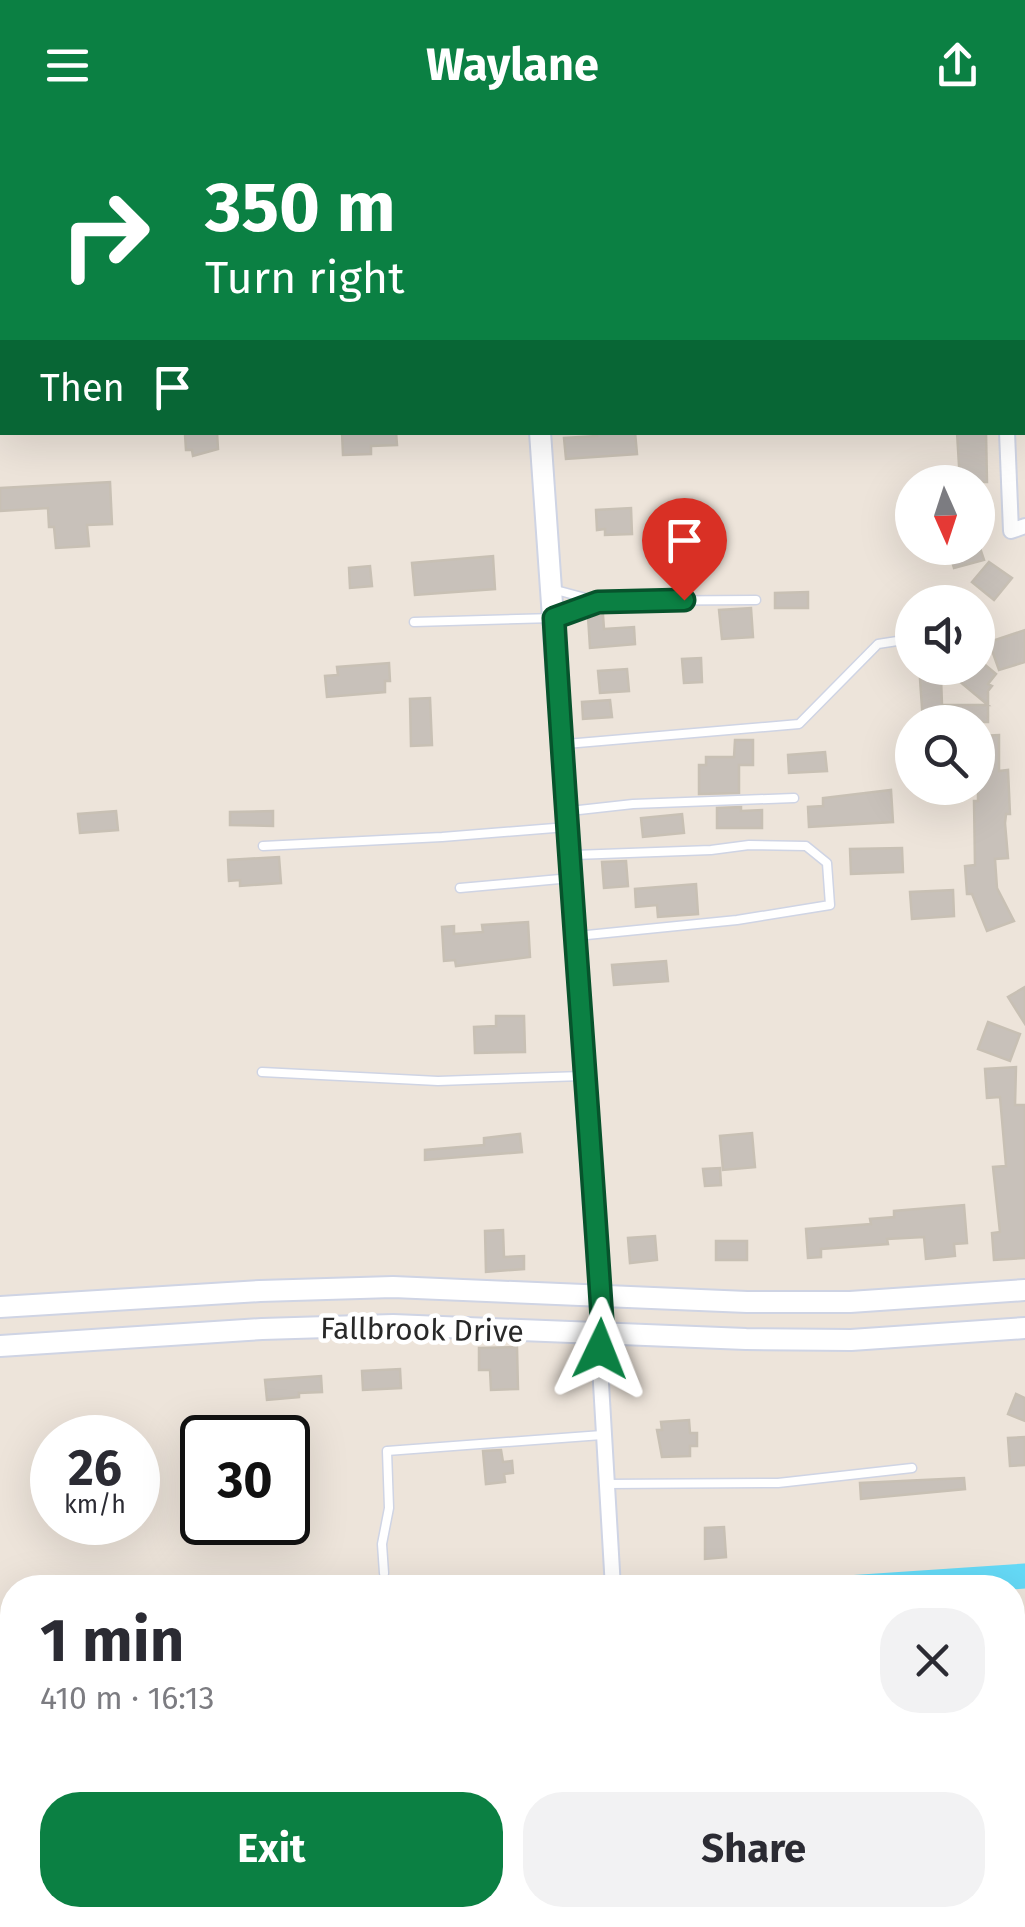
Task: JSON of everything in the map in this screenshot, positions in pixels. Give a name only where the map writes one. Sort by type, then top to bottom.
[{"type":"main road","points":[[540,435],[603,1335]]},
{"type":"main road","name":"Fallbrook Drive","points":[[0,1307],[393,1287],[601,1297],[850,1302],[1025,1290]]},
{"type":"main road","name":"Fallbrook Drive","points":[[0,1346],[262,1328],[393,1325],[603,1335],[851,1340],[1025,1328]]},
{"type":"street","points":[[1007,435],[1018,529]]},
{"type":"street","points":[[603,1335],[602,1435],[612,1575]]},
{"type":"lane","points":[[552,589],[598,602],[756,600]]},
{"type":"lane","points":[[414,622],[554,618],[598,602]]},
{"type":"lane","points":[[562,744],[799,724],[878,644],[895,641]]},
{"type":"lane","points":[[263,846],[422,838],[566,819],[633,804],[794,798]]},
{"type":"lane","points":[[569,856],[749,845],[806,846],[827,863],[830,905],[737,920],[574,936]]},
{"type":"lane","points":[[460,888],[571,878]]},
{"type":"lane","points":[[262,1072],[438,1080],[587,1076]]},
{"type":"lane","points":[[384,1572],[388,1451],[602,1435]]},
{"type":"lane","points":[[606,1484],[778,1483],[912,1468]]},
{"type":"building","points":[[185,435],[217,435],[218,449],[193,456],[192,450],[186,450]]},
{"type":"building","points":[[342,435],[396,435],[397,445],[371,446],[371,454],[343,455]]},
{"type":"building","points":[[635,435],[637,454],[566,459],[564,438]]},
{"type":"building","points":[[957,435],[986,435],[987,465],[959,465]]},
{"type":"building","points":[[110,482],[112,524],[87,525],[89,546],[56,548],[48,508],[0,511],[0,488]]},
{"type":"building","points":[[631,508],[632,534],[605,535],[605,529],[597,530],[596,510]]},
{"type":"building","points":[[493,556],[495,589],[415,595],[412,563]]},
{"type":"building","points":[[986,565],[993,565],[1012,578],[995,599],[995,585],[972,582]]},
{"type":"building","points":[[370,566],[372,586],[350,588],[349,568]]},
{"type":"building","points":[[808,592],[808,608],[775,608],[775,593]]},
{"type":"building","points":[[751,608],[753,637],[722,639],[719,610]]},
{"type":"building","points":[[603,615],[604,629],[634,627],[635,644],[590,648],[588,616]]},
{"type":"building","points":[[1025,630],[1025,662],[999,670],[995,640]]},
{"type":"building","points":[[701,658],[702,682],[684,683],[682,659]]},
{"type":"building","points":[[389,663],[390,681],[385,681],[385,692],[327,697],[325,676],[338,675],[337,667]]},
{"type":"building","points":[[627,669],[629,691],[600,693],[598,671]]},
{"type":"building","points":[[920,685],[941,685],[942,705],[922,705]]},
{"type":"building","points":[[964,685],[992,686],[988,705]]},
{"type":"building","points":[[430,698],[432,745],[411,746],[410,699]]},
{"type":"building","points":[[610,700],[612,717],[583,719],[582,702]]},
{"type":"building","points":[[995,735],[999,735],[999,771],[1008,770],[1010,814],[1006,814],[1005,823],[1008,858],[995,859],[997,888],[1014,921],[987,931],[972,894],[967,894],[965,866],[975,865],[974,805],[995,805]]},
{"type":"building","points":[[735,740],[753,740],[753,765],[739,765],[739,793],[699,794],[699,765],[706,765],[706,757],[734,757]]},
{"type":"building","points":[[825,752],[827,771],[789,773],[788,755]]},
{"type":"building","points":[[891,790],[893,822],[809,827],[808,807],[823,806],[823,798]]},
{"type":"building","points":[[741,807],[741,811],[762,810],[762,828],[717,828],[717,808]]},
{"type":"building","points":[[116,811],[118,830],[80,833],[78,814]]},
{"type":"building","points":[[273,811],[273,826],[230,825],[230,812]]},
{"type":"building","points":[[682,814],[684,833],[643,837],[641,818]]},
{"type":"building","points":[[902,848],[903,872],[851,874],[850,849]]},
{"type":"building","points":[[279,857],[281,883],[240,886],[240,880],[229,881],[228,860]]},
{"type":"building","points":[[626,861],[628,886],[604,888],[602,862]]},
{"type":"building","points":[[696,884],[698,914],[658,917],[657,905],[636,907],[635,889]]},
{"type":"building","points":[[953,890],[954,916],[912,919],[910,892]]},
{"type":"building","points":[[528,922],[530,957],[456,966],[455,960],[444,961],[442,927],[454,926],[454,934],[483,932],[482,925]]},
{"type":"building","points":[[666,961],[668,981],[614,985],[612,965]]},
{"type":"building","points":[[1025,987],[1025,1024],[1008,997]]},
{"type":"building","points":[[496,1016],[524,1016],[525,1052],[475,1053],[474,1027],[496,1026]]},
{"type":"building","points":[[988,1022],[1020,1034],[1010,1061],[978,1049]]},
{"type":"building","points":[[1016,1067],[1015,1105],[1025,1105],[1025,1258],[994,1260],[992,1233],[1000,1232],[993,1167],[1006,1166],[1000,1097],[987,1098],[985,1069]]},
{"type":"building","points":[[752,1133],[755,1167],[723,1170],[720,1136]]},
{"type":"building","points":[[520,1134],[522,1152],[425,1160],[425,1150],[484,1145],[484,1138]]},
{"type":"building","points":[[720,1168],[721,1185],[705,1186],[703,1169]]},
{"type":"building","points":[[964,1205],[967,1243],[954,1244],[955,1256],[926,1259],[924,1237],[821,1249],[821,1257],[808,1258],[806,1229],[871,1224],[870,1219],[894,1217],[894,1211]]},
{"type":"building","points":[[503,1230],[504,1257],[524,1256],[524,1269],[486,1272],[485,1231]]},
{"type":"building","points":[[655,1236],[657,1260],[630,1263],[628,1238]]},
{"type":"building","points":[[716,1241],[747,1241],[747,1260],[716,1260]]},
{"type":"building","points":[[517,1347],[518,1389],[491,1390],[490,1370],[479,1370],[479,1348]]},
{"type":"building","points":[[400,1369],[401,1388],[363,1390],[362,1371]]},
{"type":"building","points":[[321,1376],[322,1392],[267,1400],[265,1380]]},
{"type":"building","points":[[1016,1394],[1025,1398],[1025,1421],[1008,1414]]},
{"type":"building","points":[[689,1420],[690,1433],[697,1433],[697,1446],[690,1446],[690,1456],[662,1457],[657,1430],[662,1430],[661,1422]]},
{"type":"building","points":[[1025,1437],[1025,1465],[1010,1466],[1008,1438]]},
{"type":"building","points":[[501,1450],[503,1462],[512,1461],[513,1473],[504,1474],[505,1482],[486,1484],[483,1451]]},
{"type":"building","points":[[964,1478],[965,1489],[861,1499],[860,1483]]},
{"type":"building","points":[[724,1527],[726,1557],[705,1559],[705,1528]]},
{"type":"route","points":[[600,1349],[603,1335],[596,1210],[554,618],[598,602],[684,600]]}]
